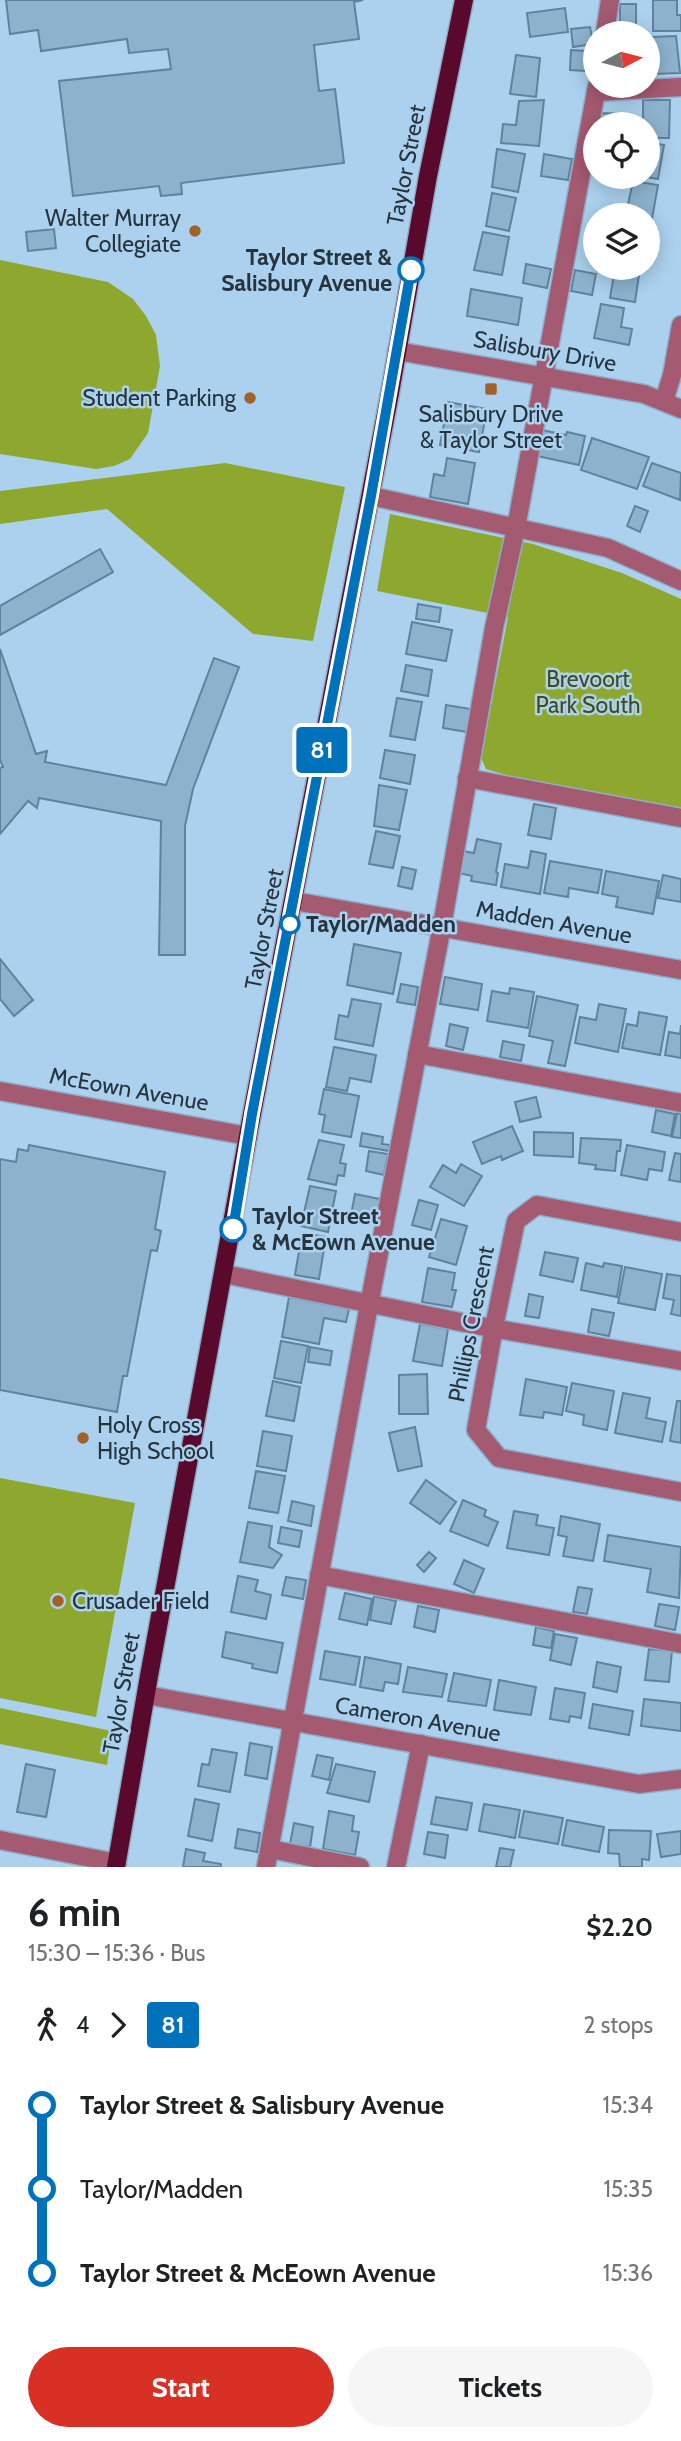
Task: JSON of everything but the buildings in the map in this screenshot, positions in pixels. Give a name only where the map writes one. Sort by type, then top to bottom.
[{"type":"main road","name":"Taylor Street","points":[[116,1865],[248,1136],[371,496],[428,176],[464,0]]},
{"type":"street","points":[[607,21],[610,0]]},
{"type":"street","points":[[660,88],[681,87]]},
{"type":"street","points":[[360,1867],[268,1858],[369,1305],[442,926],[494,628],[516,528],[595,98]]},
{"type":"street","points":[[664,401],[681,325]]},
{"type":"street","name":"Salisbury Drive","points":[[397,351],[644,394],[681,409]]},
{"type":"street","points":[[371,496],[608,548],[681,581]]},
{"type":"street","points":[[467,778],[681,818]]},
{"type":"street","name":"Madden Avenue","points":[[294,901],[681,970]]},
{"type":"street","points":[[417,1054],[681,1103]]},
{"type":"street","name":"McEown Avenue","points":[[0,1091],[248,1136]]},
{"type":"street","name":"Phillips Crescent","points":[[681,1232],[537,1205],[516,1221],[476,1430],[499,1458],[681,1492]]},
{"type":"street","points":[[224,1274],[369,1305],[681,1361]]},
{"type":"street","points":[[319,1575],[681,1644]]},
{"type":"street","name":"Cameron Avenue","points":[[146,1695],[639,1784],[681,1779]]},
{"type":"street","points":[[396,1867],[421,1744]]},
{"type":"street","points":[[0,1840],[116,1865]]},
{"type":"green space","points":[[0,260],[108,282],[133,299],[146,316],[156,335],[160,366],[148,433],[130,459],[114,466],[96,469],[0,454]]},
{"type":"green space","points":[[225,463],[345,487],[313,641],[253,634],[107,509],[0,524],[0,491]]},
{"type":"green space","name":"Brevoort Park South","points":[[390,514],[533,544],[622,573],[681,599],[681,808],[509,776],[486,769],[481,758],[508,617],[377,591]]},
{"type":"green space","name":"Crusader Field","points":[[0,1478],[135,1503],[96,1717],[0,1698]]},
{"type":"green space","points":[[0,1708],[112,1731],[107,1765],[0,1744]]},
{"type":"bus line","name":"81","points":[[233,1229],[252,1114],[390,393],[411,270]]},
{"type":"place","name":"Walter Murray Collegiate","points":[[195,231]]},
{"type":"place","name":"Taylor Street & Salisbury Avenue","points":[[411,270]]},
{"type":"place","name":"Salisbury Drive & Taylor Street","points":[[491,389]]},
{"type":"place","name":"Student Parking","points":[[250,398]]},
{"type":"place","name":"Taylor/Madden","points":[[290,924]]},
{"type":"place","name":"Taylor Street & McEown Avenue","points":[[233,1229]]},
{"type":"place","name":"Holy Cross High School","points":[[83,1438]]},
{"type":"place","name":"Crusader Field","points":[[58,1601]]}]
